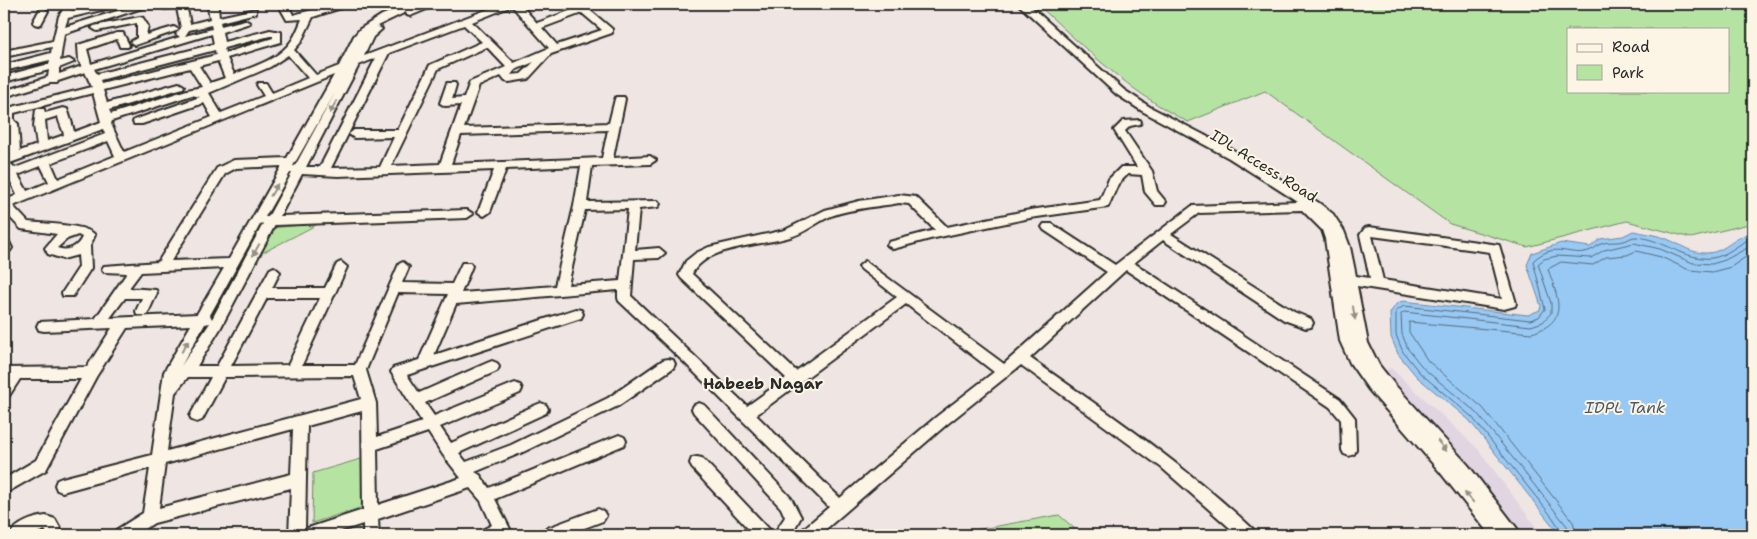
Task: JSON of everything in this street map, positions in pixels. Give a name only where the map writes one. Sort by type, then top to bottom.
[{"type":"street","points":[[53,81],[64,16],[73,4]]},
{"type":"street","points":[[64,16],[115,4]]},
{"type":"street","points":[[60,32],[149,4]]},
{"type":"street","points":[[165,4],[167,7],[180,4],[186,28]]},
{"type":"street","points":[[283,4],[290,18],[309,15],[343,4]]},
{"type":"street","points":[[150,517],[171,372],[343,69],[357,38],[363,31],[385,17],[418,4]]},
{"type":"street","points":[[168,391],[187,372],[218,318],[300,170],[356,64],[369,35],[396,19],[434,4]]},
{"type":"street","points":[[68,293],[85,268],[84,246],[89,238],[87,233],[25,226],[4,205],[385,51],[510,4]]},
{"type":"street","points":[[515,4],[555,49]]},
{"type":"street","name":"IDL Access Road","points":[[1015,4],[1125,103],[1309,207],[1327,228],[1331,239],[1347,341],[1355,359],[1374,386],[1445,467],[1499,535]]},
{"type":"street","points":[[1023,4],[1104,80],[1132,100],[1233,156],[1309,207],[1329,217],[1339,231],[1360,340],[1369,360],[1410,412],[1429,431],[1514,535]]},
{"type":"street","points":[[213,7],[221,57],[232,79]]},
{"type":"street","points":[[512,67],[506,75],[509,79],[524,77],[555,49],[609,31],[582,9],[536,27]]},
{"type":"street","points":[[38,22],[43,11]]},
{"type":"street","points":[[196,46],[252,11]]},
{"type":"street","points":[[138,122],[266,65],[289,50],[295,35],[309,15]]},
{"type":"street","points":[[80,26],[82,31],[140,20],[143,26],[141,29],[142,40]]},
{"type":"street","points":[[465,20],[512,67]]},
{"type":"street","points":[[24,197],[8,175],[12,124],[8,122],[7,111],[40,103],[93,79],[245,23]]},
{"type":"street","points":[[93,79],[124,57],[172,42],[267,27]]},
{"type":"street","points":[[186,28],[217,34],[275,32],[278,34],[278,40]]},
{"type":"street","points":[[172,42],[186,28]]},
{"type":"street","points":[[124,45],[174,30]]},
{"type":"street","points":[[120,158],[106,122],[88,57],[82,47],[120,35],[124,45],[124,57]]},
{"type":"street","points":[[4,94],[53,81],[93,79],[193,65],[295,35]]},
{"type":"street","points":[[4,54],[58,43]]},
{"type":"street","points":[[384,169],[434,67],[488,44]]},
{"type":"street","points":[[289,50],[315,80]]},
{"type":"street","points":[[324,170],[385,51]]},
{"type":"street","points":[[4,68],[56,55]]},
{"type":"street","points":[[4,79],[69,62]]},
{"type":"street","points":[[193,65],[218,118]]},
{"type":"street","points":[[445,166],[458,132],[468,94],[474,84],[512,67]]},
{"type":"street","points":[[452,85],[445,102],[468,94]]},
{"type":"street","points":[[103,108],[179,86]]},
{"type":"street","points":[[262,86],[270,97]]},
{"type":"street","points":[[8,159],[191,92],[206,92]]},
{"type":"street","points":[[607,162],[620,99]]},
{"type":"street","points":[[40,103],[39,118],[43,147]]},
{"type":"street","points":[[39,118],[63,112],[64,123],[68,126],[70,137]]},
{"type":"street","points":[[1136,122],[1127,123],[1119,130],[1146,171],[1151,192],[1160,202]]},
{"type":"street","points":[[458,132],[614,126]]},
{"type":"street","points":[[354,134],[402,132]]},
{"type":"street","points":[[8,175],[111,136]]},
{"type":"street","points":[[162,266],[221,171],[234,164],[288,166],[300,170],[338,172],[445,166],[587,164],[650,160]]},
{"type":"street","points":[[44,161],[56,185]]},
{"type":"street","points":[[560,291],[580,206],[587,164]]},
{"type":"street","points":[[484,212],[502,165]]},
{"type":"street","points":[[893,245],[1030,214],[1104,204],[1113,182],[1125,170],[1146,171]]},
{"type":"street","points":[[795,378],[685,275],[687,269],[695,260],[710,251],[784,235],[798,230],[822,215],[899,199],[912,200],[945,232]]},
{"type":"street","points":[[580,206],[654,204]]},
{"type":"street","points":[[634,205],[624,298],[840,507]]},
{"type":"street","points":[[808,535],[940,421],[1021,358],[1120,267],[1196,209],[1309,207]]},
{"type":"street","points":[[256,221],[467,214]]},
{"type":"street","points":[[1048,227],[1120,267],[1335,403],[1348,418],[1349,450]]},
{"type":"street","points":[[1349,280],[1504,304],[1510,303],[1495,248],[1369,231],[1366,235],[1378,284]]},
{"type":"street","points":[[73,232],[57,240],[53,244],[52,251],[65,254],[84,246]]},
{"type":"street","points":[[1162,234],[1289,316],[1306,323]]},
{"type":"street","points":[[628,255],[659,253]]},
{"type":"street","points":[[108,270],[232,263]]},
{"type":"street","points":[[423,365],[466,266]]},
{"type":"street","points":[[865,266],[1003,371]]},
{"type":"street","points":[[293,370],[341,267]]},
{"type":"street","points":[[371,535],[369,516],[371,445],[369,402],[358,370],[403,267]]},
{"type":"street","points":[[121,290],[137,268]]},
{"type":"street","points":[[197,416],[274,272]]},
{"type":"street","points":[[395,288],[454,294],[560,291],[624,286]]},
{"type":"street","points":[[100,322],[115,299],[122,293],[151,294],[142,311]]},
{"type":"street","points":[[263,293],[329,293]]},
{"type":"street","points":[[746,415],[906,297]]},
{"type":"street","points":[[498,533],[486,496],[448,451],[398,372],[576,314]]},
{"type":"street","points":[[44,326],[218,318]]},
{"type":"street","points":[[4,487],[41,465],[91,373],[124,321]]},
{"type":"street","points":[[1021,358],[1172,469],[1225,511],[1248,535]]},
{"type":"street","points":[[307,535],[369,516],[470,475],[613,402],[668,364]]},
{"type":"street","points":[[416,401],[492,367]]},
{"type":"street","points":[[171,372],[358,370]]},
{"type":"street","points":[[4,392],[10,374],[91,373]]},
{"type":"street","points":[[371,445],[432,424],[515,389]]},
{"type":"street","points":[[62,485],[369,402]]},
{"type":"street","points":[[448,451],[541,409]]},
{"type":"street","points":[[699,409],[786,503],[793,518],[781,535]]},
{"type":"street","points":[[297,535],[300,420]]},
{"type":"street","points":[[486,496],[619,441]]},
{"type":"street","points":[[697,463],[764,535]]},
{"type":"street","points":[[122,535],[150,517],[299,479]]},
{"type":"street","points":[[548,535],[598,516]]},
{"type":"street","points":[[18,535],[36,524],[45,523],[50,524],[56,535]]},
{"type":"shaded area","points":[[1391,368],[1478,449],[1542,535],[1519,535],[1383,371]]},
{"type":"green space","points":[[1037,4],[1753,4],[1753,223],[1691,238],[1627,221],[1527,247],[1450,224],[1265,91],[1188,122],[1127,84]]},
{"type":"green space","points":[[320,223],[235,267],[253,230]]},
{"type":"green space","points":[[364,458],[366,506],[312,523],[313,473]]},
{"type":"green space","points":[[1059,515],[1082,535],[947,535]]},
{"type":"water","name":"IDPL Tank","points":[[1633,231],[1663,238],[1692,251],[1702,253],[1720,250],[1741,237],[1753,233],[1753,535],[1560,535],[1469,420],[1417,377],[1398,354],[1391,337],[1390,313],[1397,303],[1403,301],[1528,315],[1540,310],[1541,306],[1527,265],[1532,253],[1561,243],[1590,247],[1600,239],[1623,236]]},
{"type":"district","name":"Habeeb Nagar","points":[[763,383]]}]
